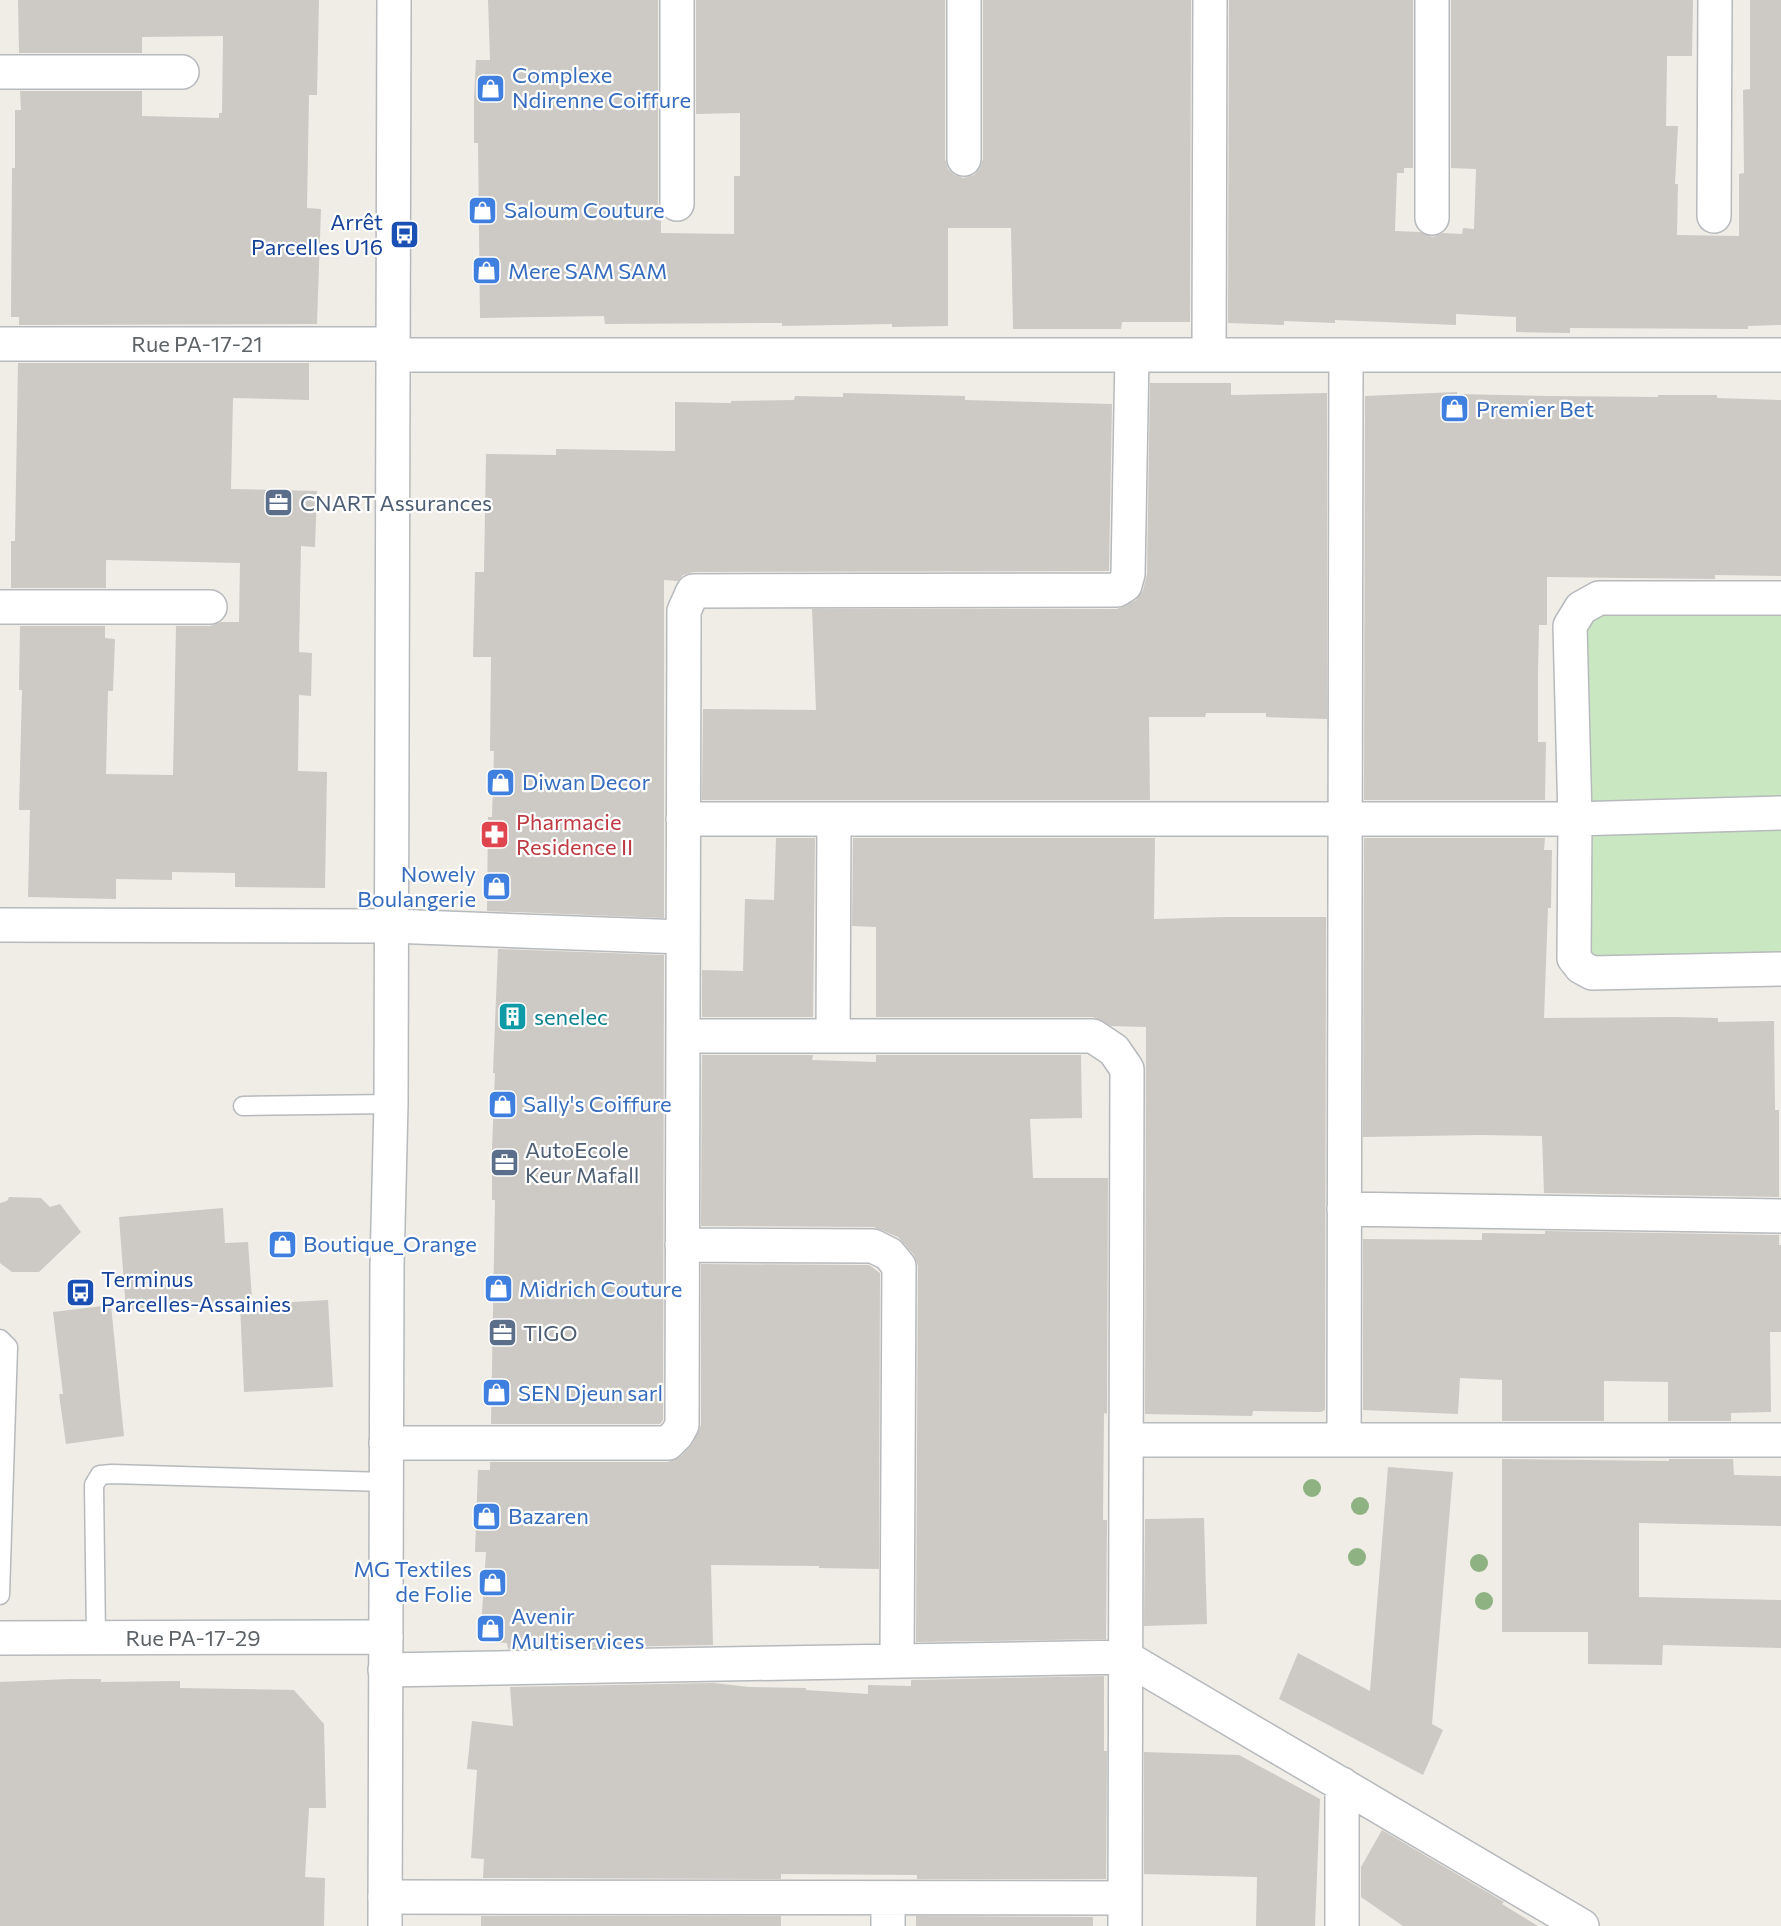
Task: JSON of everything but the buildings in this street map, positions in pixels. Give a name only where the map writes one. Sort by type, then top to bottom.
[{"type":"street","points":[[394,0],[392,1104],[387,1266],[385,1911],[1125,1912],[1127,1070],[1114,1050],[1093,1036],[683,1036]]},
{"type":"street","points":[[676,204],[677,0]]},
{"type":"street","points":[[964,0],[964,159]]},
{"type":"street","points":[[1209,355],[1210,0]]},
{"type":"street","points":[[1432,0],[1432,218]]},
{"type":"street","points":[[1714,216],[1715,0]]},
{"type":"street","points":[[0,72],[182,72]]},
{"type":"street","name":"Rue PA-17-21","points":[[0,344],[393,350],[1132,355],[1781,355]]},
{"type":"street","points":[[386,1443],[668,1443],[677,1434],[682,1425],[684,611],[693,591],[1117,590],[1125,585],[1128,574],[1132,355]]},
{"type":"street","points":[[1344,1440],[1346,355]]},
{"type":"street","points":[[1781,597],[1599,597],[1581,608],[1570,626],[1575,819],[1574,958],[1581,968],[1592,973],[1781,969]]},
{"type":"street","points":[[0,607],[210,607]]},
{"type":"street","points":[[684,819],[1575,819],[1781,813]]},
{"type":"street","points":[[833,1036],[834,819]]},
{"type":"street","points":[[0,926],[391,926],[683,937]]},
{"type":"street","points":[[1344,1209],[1781,1216]]},
{"type":"street","points":[[682,1245],[873,1246],[890,1254],[899,1266],[897,1660]]},
{"type":"street","points":[[1126,1440],[1781,1440]]},
{"type":"street","name":"Rue PA-17-29","points":[[0,1638],[386,1637]]},
{"type":"street","points":[[385,1670],[1125,1657],[1582,1926]]},
{"type":"street","points":[[1342,1784],[1342,1926]]},
{"type":"lane","points":[[243,1106],[392,1104]]},
{"type":"lane","points":[[0,1339],[8,1347],[0,1594]]},
{"type":"lane","points":[[96,1638],[94,1485],[100,1475],[386,1482]]},
{"type":"green space","points":[[1586,610],[1781,610],[1781,979],[1585,979]]},
{"type":"place","name":"Complexe Ndirenne Coiffure","points":[[491,88]]},
{"type":"place","name":"Saloum Couture","points":[[483,210]]},
{"type":"place","name":"Arrêt Parcelles U16","points":[[404,235]]},
{"type":"place","name":"Mere SAM SAM","points":[[487,271]]},
{"type":"place","name":"Premier Bet","points":[[1455,409]]},
{"type":"place","name":"CNART Assurances","points":[[279,503]]},
{"type":"place","name":"Diwan Decor","points":[[501,782]]},
{"type":"place","name":"Pharmacie Residence II","points":[[495,835]]},
{"type":"place","name":"Nowely Boulangerie","points":[[497,887]]},
{"type":"place","name":"senelec","points":[[513,1017]]},
{"type":"place","name":"Sally's Coiffure","points":[[502,1104]]},
{"type":"place","name":"AutoEcole Keur Mafall","points":[[504,1163]]},
{"type":"place","name":"Boutique_Orange","points":[[282,1244]]},
{"type":"place","name":"Midrich Couture","points":[[498,1289]]},
{"type":"place","name":"Terminus Parcelles-Assainies","points":[[80,1292]]},
{"type":"place","name":"TIGO","points":[[502,1333]]},
{"type":"place","name":"SEN Djeun sarl","points":[[497,1393]]},
{"type":"place","name":"Bazaren","points":[[487,1516]]},
{"type":"place","name":"MG Textiles de Folie","points":[[493,1582]]},
{"type":"place","name":"Avenir Multiservices","points":[[490,1629]]}]
